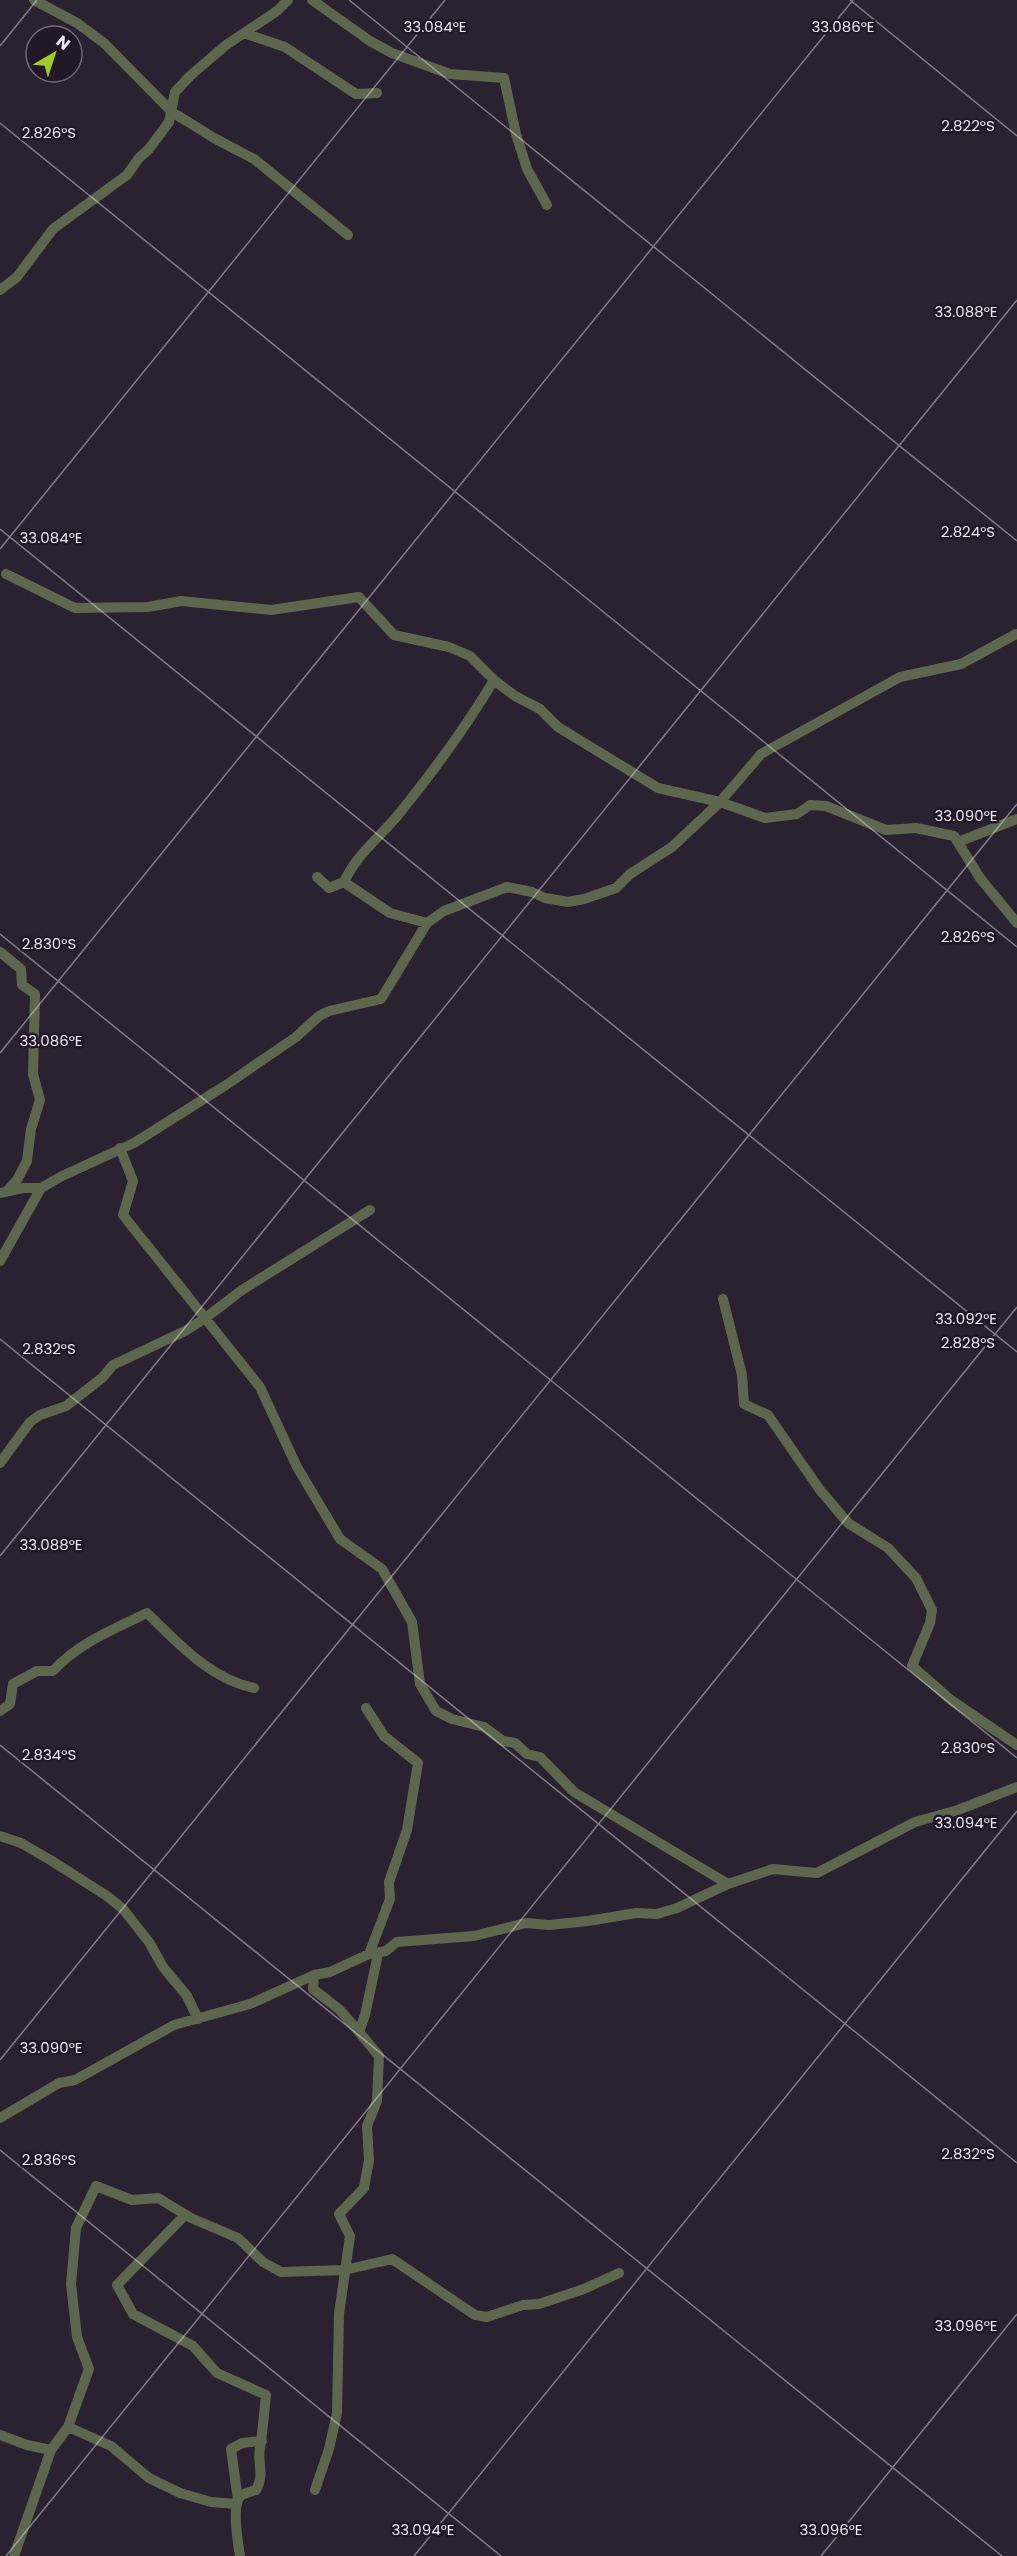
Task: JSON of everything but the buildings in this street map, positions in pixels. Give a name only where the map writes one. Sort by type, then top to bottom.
[{"type":"street","points":[[34,0],[77,23],[104,43],[172,112],[254,159],[348,235]]},
{"type":"street","points":[[0,290],[17,277],[52,230],[127,175],[165,129],[172,112],[175,92],[207,61],[277,11],[288,0]]},
{"type":"street","points":[[312,0],[370,41],[392,53],[450,74],[504,78],[516,134],[527,169],[547,205]]},
{"type":"street","points":[[244,33],[285,47],[356,94],[377,93]]},
{"type":"street","points":[[6,574],[75,608],[148,607],[181,601],[271,610],[359,597],[394,635],[449,647],[470,656],[494,681],[515,696],[540,709],[558,727],[658,788],[720,802],[765,818],[797,814],[810,805],[826,806],[886,830],[916,828],[936,830],[954,836],[980,878],[1017,923]]},
{"type":"street","points":[[3,1192],[41,1188],[134,1143],[297,1037],[329,1011],[381,999],[427,923],[444,911],[507,887],[568,902],[616,888],[630,874],[672,847],[720,802],[761,754],[900,677],[961,664],[1016,633]]},
{"type":"street","points":[[317,878],[329,888],[344,882],[352,864],[392,822],[429,777],[494,681]]},
{"type":"street","points":[[958,842],[1017,819]]},
{"type":"street","points":[[344,882],[390,913],[427,923]]},
{"type":"street","points":[[0,952],[21,969],[22,984],[35,994],[33,1074],[40,1100],[27,1161],[17,1180],[3,1192]]},
{"type":"street","points":[[120,1148],[133,1181],[123,1215],[260,1387],[297,1467],[340,1539],[382,1569],[412,1623],[420,1684],[436,1711],[452,1719],[484,1727],[503,1741],[515,1743],[527,1754],[540,1757],[574,1792],[728,1884]]},
{"type":"street","points":[[0,1261],[41,1188]]},
{"type":"street","points":[[0,1463],[30,1422],[40,1415],[66,1406],[102,1378],[113,1365],[204,1319],[242,1290],[370,1210]]},
{"type":"street","points":[[723,1299],[742,1375],[744,1404],[768,1415],[820,1490],[848,1523],[888,1548],[916,1578],[932,1610],[930,1623],[912,1666],[951,1700],[1017,1745]]},
{"type":"street","points":[[0,1711],[10,1704],[13,1684],[37,1671],[53,1671],[63,1660],[83,1646],[147,1613],[180,1645],[220,1677],[238,1685],[254,1688]]},
{"type":"street","points":[[359,2032],[365,2015],[374,1954],[390,1899],[389,1882],[407,1830],[418,1763],[384,1736],[366,1708]]},
{"type":"street","points":[[0,2118],[59,2083],[75,2080],[174,2025],[250,2004],[314,1975],[330,1972],[374,1954],[397,1942],[474,1936],[526,1923],[549,1924],[588,1921],[636,1913],[657,1914],[677,1908],[728,1884],[772,1869],[817,1873],[915,1822],[958,1810],[1017,1787]]},
{"type":"street","points":[[0,1836],[21,1843],[52,1861],[107,1896],[123,1909],[144,1934],[162,1967],[187,1996],[198,2019]]},
{"type":"street","points":[[314,1975],[313,1989],[340,2010],[379,2056],[378,2101],[367,2126],[369,2160],[364,2188],[339,2214],[350,2236],[339,2314],[337,2413],[329,2449],[315,2490]]},
{"type":"street","points":[[14,2556],[51,2450],[68,2427],[89,2369],[77,2337],[71,2284],[76,2228],[96,2186],[132,2200],[158,2198],[185,2215],[238,2238],[263,2262],[281,2272],[345,2270],[392,2259],[475,2315],[487,2317],[524,2305],[539,2304],[584,2289],[619,2273]]},
{"type":"street","points":[[185,2215],[117,2285],[133,2314],[193,2346],[217,2373],[266,2395],[265,2421],[259,2450],[260,2481],[256,2490],[242,2495],[238,2502]]},
{"type":"street","points":[[68,2427],[111,2446],[149,2478],[180,2493],[211,2502],[238,2502]]},
{"type":"street","points":[[0,2435],[27,2445],[51,2450]]},
{"type":"street","points":[[240,2556],[238,2502],[231,2449],[242,2443],[262,2441]]}]
